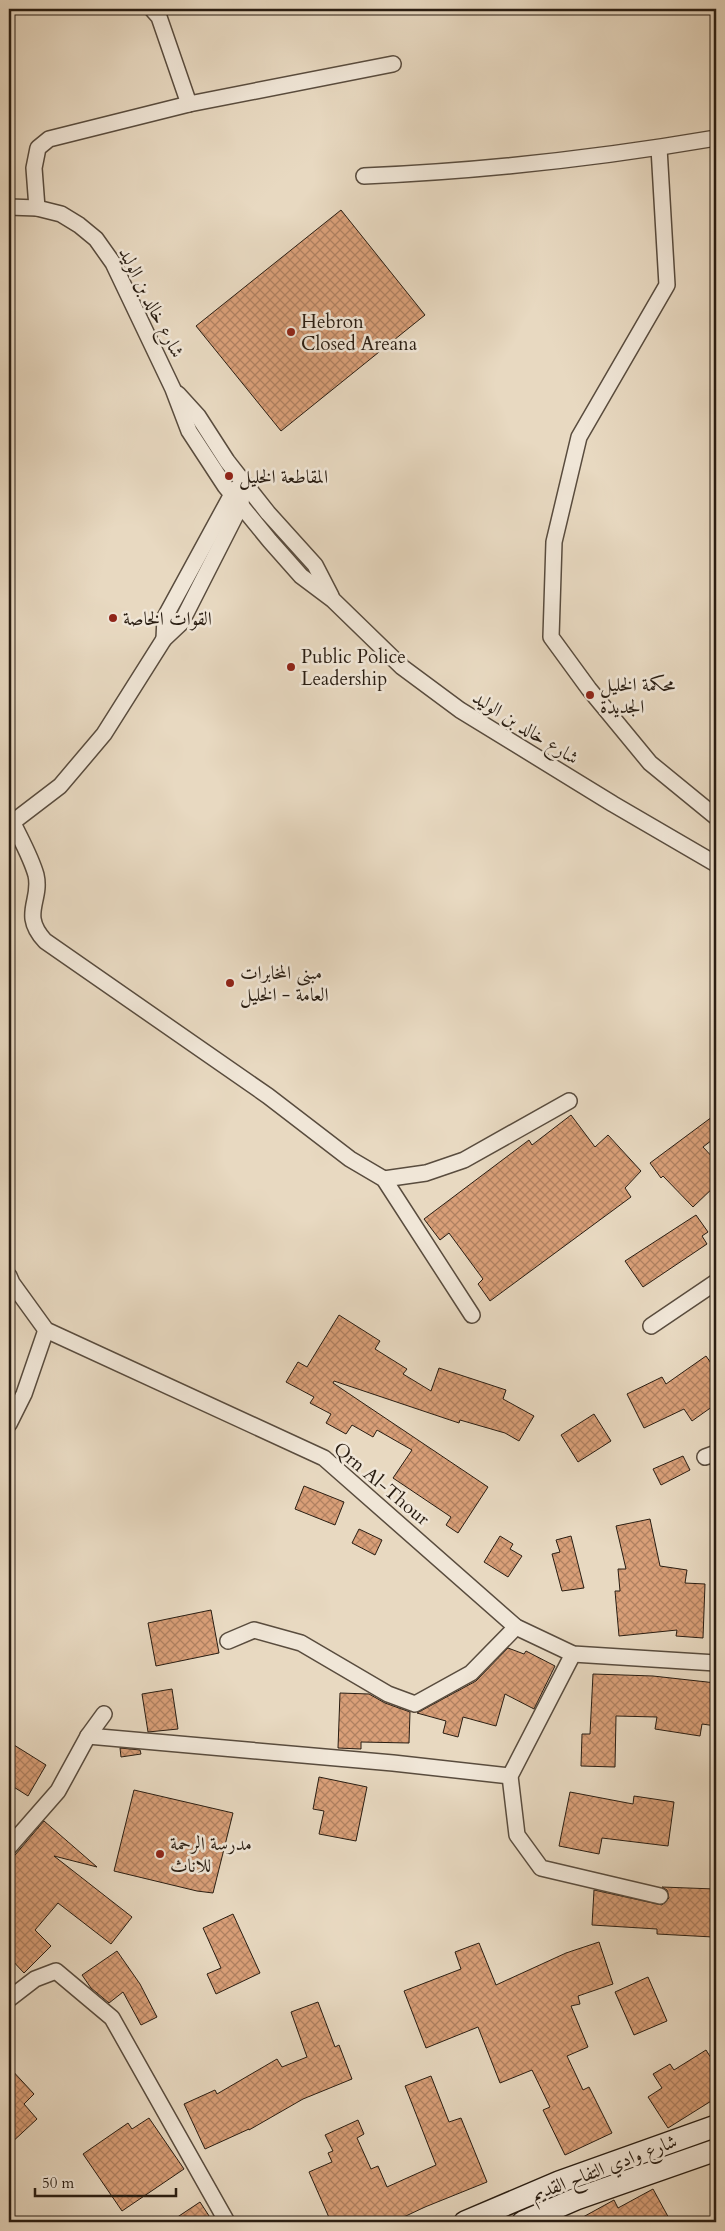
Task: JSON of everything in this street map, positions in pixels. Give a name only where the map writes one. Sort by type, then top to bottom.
[{"type":"street","points":[[152,9],[159,17],[189,104]]},
{"type":"street","points":[[37,208],[34,168],[38,148],[48,139],[189,104],[394,64]]},
{"type":"street","points":[[364,176],[460,172],[659,148],[716,138]]},
{"type":"street","points":[[659,148],[667,285],[579,437],[554,542],[551,637],[589,689],[650,763],[716,817]]},
{"type":"street","name":"شارع خالد بن الوليد","points":[[9,207],[37,208],[61,214],[80,225],[96,239],[113,263],[173,390]]},
{"type":"street","points":[[173,390],[198,416],[227,461],[268,513],[315,565],[333,600]]},
{"type":"street","points":[[173,390],[188,431],[236,500],[301,576],[333,600]]},
{"type":"street","points":[[244,482],[180,624],[164,639],[104,734],[60,786],[10,823],[36,876],[32,916],[36,930],[45,941],[268,1096],[350,1160],[384,1179],[472,1315]]},
{"type":"street","name":"شارع خالد بن الوليد","points":[[333,600],[402,667],[460,710],[716,864]]},
{"type":"street","points":[[384,1179],[426,1173],[464,1160],[569,1101]]},
{"type":"street","name":"Qrn Al-Thour","points":[[9,1276],[46,1330],[324,1458],[516,1627],[573,1654],[716,1663]]},
{"type":"street","points":[[651,1326],[716,1282]]},
{"type":"street","points":[[9,1424],[24,1394],[46,1330]]},
{"type":"street","points":[[228,1641],[254,1630],[301,1643],[388,1694],[415,1704],[471,1673],[516,1627]]},
{"type":"street","points":[[573,1654],[510,1776],[517,1835],[541,1868],[660,1896]]},
{"type":"street","points":[[9,1846],[58,1791],[88,1736],[104,1714]]},
{"type":"street","points":[[88,1736],[393,1763],[510,1776]]},
{"type":"street","points":[[9,1999],[35,1979],[56,1971],[112,2018],[227,2222]]},
{"type":"street","name":"شارع وادي التفاح القديم","points":[[465,2222],[558,2182],[716,2126]]},
{"type":"street","name":"شارع وادي التفاح القديم","points":[[523,2222],[548,2217],[586,2196],[716,2150]]},
{"type":"building","points":[[341,210],[425,315],[281,431],[196,326]]},
{"type":"building","points":[[716,1114],[716,1137],[703,1147],[716,1161],[716,1185],[693,1207],[663,1176],[661,1178],[650,1163]]},
{"type":"building","points":[[571,1115],[595,1147],[608,1135],[641,1171],[625,1188],[631,1197],[490,1301],[478,1284],[483,1279],[449,1233],[440,1240],[424,1219],[529,1140],[532,1145]]},
{"type":"building","points":[[696,1215],[708,1232],[702,1236],[707,1244],[643,1287],[625,1261]]},
{"type":"building","points":[[339,1315],[380,1341],[375,1349],[407,1369],[403,1374],[431,1391],[439,1368],[506,1390],[503,1399],[534,1416],[519,1441],[505,1433],[460,1420],[459,1423],[334,1381],[333,1383],[488,1487],[458,1533],[446,1525],[451,1517],[393,1478],[412,1450],[377,1430],[373,1437],[352,1425],[346,1434],[326,1423],[331,1414],[310,1403],[314,1397],[286,1382],[298,1362],[307,1367]]},
{"type":"building","points":[[706,1356],[716,1370],[716,1404],[692,1421],[684,1409],[644,1428],[627,1394],[662,1377],[666,1384]]},
{"type":"building","points":[[594,1414],[611,1441],[578,1462],[561,1435]]},
{"type":"building","points":[[683,1456],[690,1470],[661,1485],[653,1469]]},
{"type":"building","points":[[304,1486],[344,1502],[335,1525],[295,1509]]},
{"type":"building","points":[[650,1519],[660,1566],[687,1570],[685,1583],[705,1584],[703,1638],[676,1636],[677,1630],[619,1636],[615,1591],[620,1591],[618,1569],[626,1569],[616,1526]]},
{"type":"building","points":[[359,1529],[382,1540],[375,1555],[352,1543]]},
{"type":"building","points":[[500,1536],[513,1544],[510,1549],[522,1556],[508,1577],[484,1562]]},
{"type":"building","points":[[571,1536],[584,1588],[562,1591],[552,1554],[560,1552],[556,1540]]},
{"type":"building","points":[[211,1610],[219,1653],[156,1666],[148,1623]]},
{"type":"building","points":[[508,1648],[524,1654],[526,1651],[555,1666],[534,1709],[505,1694],[496,1726],[463,1717],[458,1737],[443,1733],[446,1721],[417,1713],[476,1681]]},
{"type":"building","points":[[593,1674],[653,1676],[716,1683],[716,1726],[702,1724],[700,1736],[655,1729],[657,1717],[616,1716],[615,1767],[581,1766],[582,1734],[590,1734]]},
{"type":"building","points":[[172,1689],[178,1729],[148,1732],[142,1694]]},
{"type":"building","points":[[340,1693],[369,1694],[385,1703],[410,1712],[409,1743],[361,1742],[361,1749],[338,1748]]},
{"type":"building","points":[[14,1745],[46,1765],[28,1796],[9,1784],[9,1753]]},
{"type":"building","points":[[120,1748],[140,1750],[141,1754],[121,1757]]},
{"type":"building","points":[[319,1777],[367,1787],[356,1841],[319,1834],[324,1811],[313,1809]]},
{"type":"building","points":[[134,1790],[233,1813],[213,1893],[197,1891],[114,1871]]},
{"type":"building","points":[[570,1792],[633,1804],[634,1796],[674,1802],[668,1846],[602,1838],[599,1854],[559,1846]]},
{"type":"building","points":[[44,1821],[97,1867],[54,1856],[132,1917],[111,1944],[58,1903],[35,1930],[51,1946],[24,1973],[9,1957],[9,1862]]},
{"type":"building","points":[[662,1887],[715,1889],[713,1937],[657,1934],[657,1929],[592,1925],[594,1890],[662,1905],[669,1898],[667,1890]]},
{"type":"building","points":[[233,1914],[260,1973],[216,1994],[207,1974],[221,1968],[203,1928]]},
{"type":"building","points":[[599,1942],[613,1984],[578,1996],[580,2004],[571,2006],[588,2047],[567,2056],[583,2090],[589,2087],[612,2133],[565,2155],[543,2110],[550,2107],[532,2070],[500,2083],[478,2027],[426,2048],[404,1991],[461,1969],[455,1952],[479,1943],[496,1985],[566,1953]]},
{"type":"building","points":[[117,1951],[140,1984],[157,2017],[141,2025],[123,1992],[109,2003],[91,1988],[82,1975]]},
{"type":"building","points":[[648,1977],[667,2021],[634,2035],[615,1992]]},
{"type":"building","points":[[318,2002],[335,2047],[339,2045],[352,2079],[303,2099],[249,2130],[205,2149],[184,2104],[215,2090],[217,2094],[277,2059],[282,2067],[307,2057],[291,2012]]},
{"type":"building","points":[[706,2050],[716,2066],[716,2098],[668,2128],[648,2097],[662,2088],[653,2074],[670,2064],[674,2070]]},
{"type":"building","points":[[9,2067],[34,2094],[24,2104],[37,2119],[9,2145]]},
{"type":"building","points":[[431,2076],[449,2122],[461,2118],[487,2182],[393,2222],[331,2222],[309,2172],[332,2162],[328,2153],[333,2151],[325,2135],[358,2120],[364,2134],[357,2138],[371,2169],[378,2166],[387,2187],[436,2165],[405,2086]]},
{"type":"building","points":[[149,2118],[184,2169],[122,2211],[83,2154],[128,2123],[132,2129]]},
{"type":"building","points":[[653,2189],[671,2222],[574,2222],[614,2200],[618,2208]]},
{"type":"building","points":[[200,2202],[213,2222],[170,2222]]},
{"type":"place","name":"Hebron Closed Areana","points":[[291,332]]},
{"type":"place","name":"المقاطعة الخليل","points":[[229,476]]},
{"type":"place","name":"القوات الخاصة","points":[[113,618]]},
{"type":"place","name":"Public Police Leadership","points":[[291,667]]},
{"type":"place","name":"محكمة الخليل الجديدة","points":[[590,695]]},
{"type":"place","name":"مبنى المخابرات العامة - الخليل","points":[[230,983]]},
{"type":"place","name":"مدرسة الرحمة للاناث","points":[[160,1854]]}]
